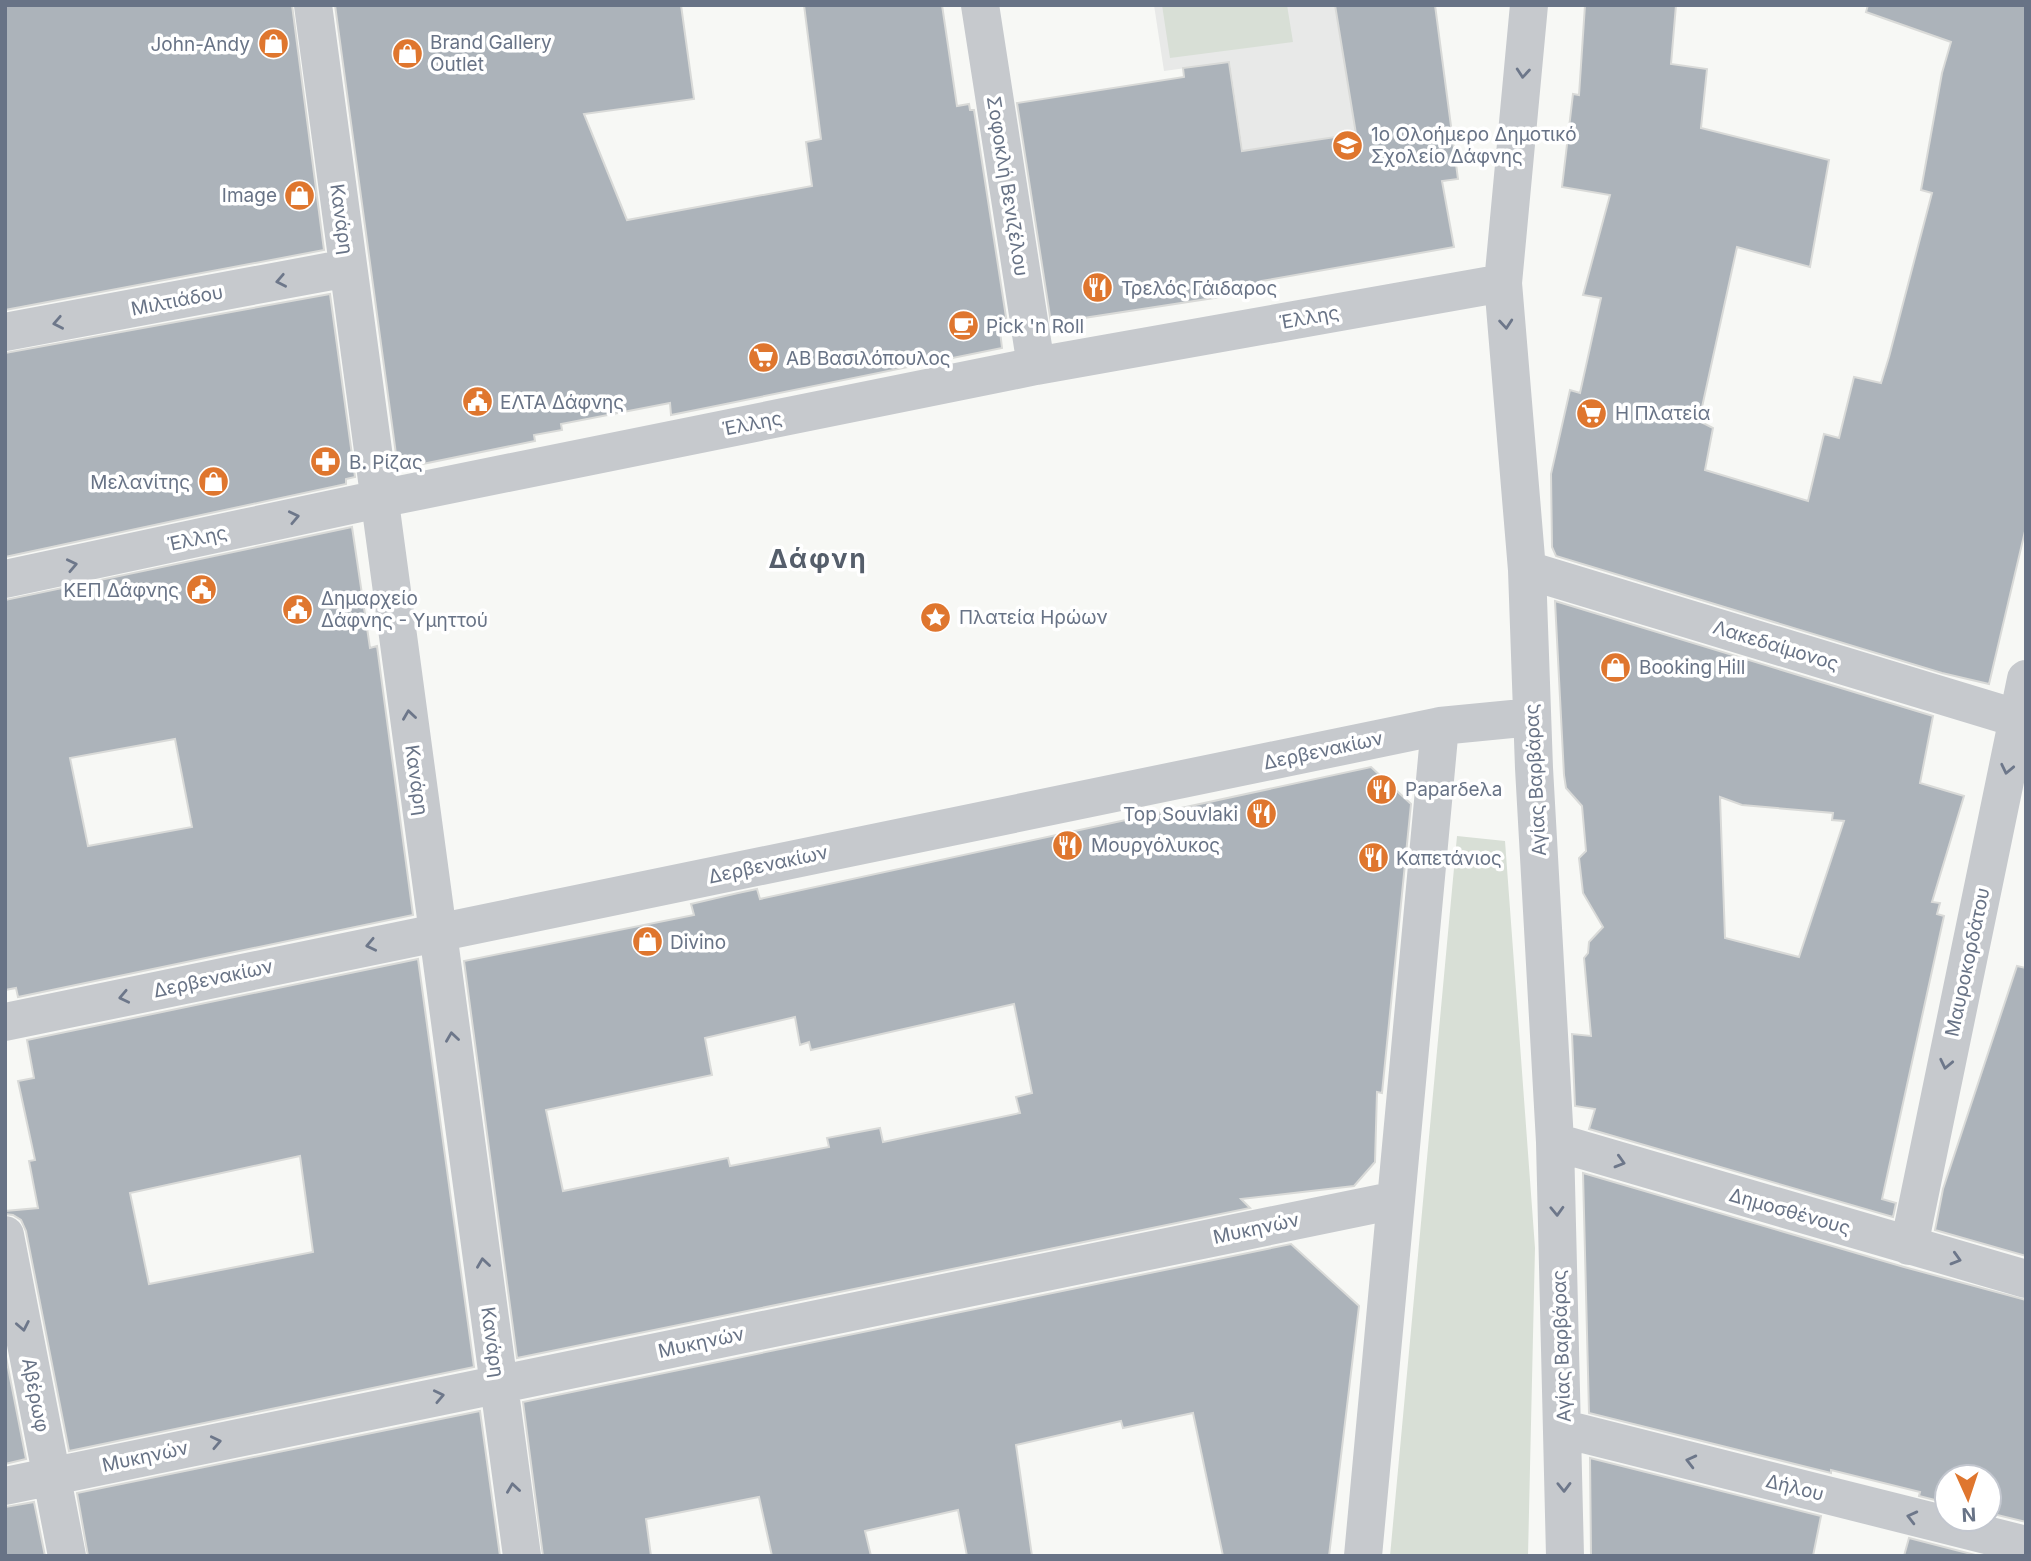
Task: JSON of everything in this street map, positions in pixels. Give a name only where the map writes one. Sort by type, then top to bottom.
[{"type":"street","name":"Κανάρη","points":[[313,5],[522,1556]]},
{"type":"street","name":"Σοφοκλή Βενιζέλου","points":[[980,5],[1036,366]]},
{"type":"street","name":"Αγίας Βαρβάρας","points":[[1529,5],[1503,283],[1527,570],[1532,717],[1555,1142],[1565,1556]]},
{"type":"street","name":"Μιλτιάδου","points":[[5,332],[348,268]]},
{"type":"street","name":"Έλλης","points":[[5,579],[379,499],[1036,366],[1503,283]]},
{"type":"street","name":"Λακεδαίμονος","points":[[1527,570],[2022,720]]},
{"type":"street","name":"Μαυροκορδάτου","points":[[1909,1246],[2022,720],[2026,678]]},
{"type":"street","name":"Δερβενακίων","points":[[5,1022],[1440,726],[1532,717]]},
{"type":"street","points":[[1363,1556],[1440,726]]},
{"type":"street","name":"Δημοσθένους","points":[[1555,1142],[2026,1279]]},
{"type":"street","name":"Μυκηνών","points":[[5,1486],[1396,1200]]},
{"type":"street","name":"Αβέρωφ","points":[[5,1235],[67,1556]]},
{"type":"street","name":"Δήλου","points":[[1563,1429],[2026,1545]]},
{"type":"shaded area","name":"1ο Ολοήμερο Δημοτικό Σχολείο Δάφνης","points":[[1154,5],[1440,5],[1435,6],[1458,179],[1442,182],[1243,151],[1230,62],[1164,71]]},
{"type":"shaded area","points":[[1162,5],[1287,5],[1293,42],[1170,58]]},
{"type":"shaded area","points":[[1457,836],[1505,841],[1535,1248],[1528,1556],[1390,1556]]},
{"type":"building","points":[[5,5],[292,5],[324,250],[5,310]]},
{"type":"building","points":[[335,5],[681,5],[694,99],[584,114],[627,220],[812,186],[806,142],[821,139],[804,5],[942,5],[957,106],[969,104],[970,110],[974,110],[1008,330],[1000,331],[1002,348],[671,415],[670,403],[561,424],[562,430],[534,435],[535,441],[398,469]]},
{"type":"building","points":[[1335,5],[1435,5],[1458,179],[1442,181],[1454,247],[1262,281],[1259,291],[1051,323],[1017,103],[1184,77],[1183,68],[1229,62],[1242,151],[1356,134]]},
{"type":"building","points":[[1585,5],[1676,5],[1671,64],[1707,69],[1701,128],[1829,160],[1810,267],[1737,247],[1699,421],[1713,428],[1705,470],[1808,501],[1824,434],[1839,438],[1854,377],[1881,383],[1932,193],[1921,190],[1942,73],[1951,42],[1866,12],[1868,5],[2026,5],[2026,527],[1989,684],[1942,673],[1556,556],[1552,547],[1551,474],[1570,390],[1580,393],[1601,298],[1583,295],[1610,195],[1562,187],[1573,94],[1579,95]]},
{"type":"building","points":[[330,294],[355,477],[346,479],[346,484],[5,557],[5,353]]},
{"type":"building","points":[[352,527],[370,648],[377,646],[413,915],[18,997],[16,988],[5,990],[5,600]],"holes":[[[175,739],[192,827],[88,846],[70,758]]]},
{"type":"building","points":[[1555,601],[1933,716],[1920,783],[1964,796],[1932,902],[1940,903],[1937,914],[1944,916],[1882,1199],[1896,1203],[1893,1217],[1589,1129],[1595,1109],[1575,1106],[1572,1034],[1591,1036],[1584,958],[1588,953],[1589,942],[1603,927],[1583,893],[1579,858],[1586,851],[1582,806],[1566,788]],"holes":[[[1720,797],[1742,805],[1833,813],[1832,820],[1844,821],[1799,957],[1725,938]]]},
{"type":"building","points":[[1371,767],[1411,804],[1382,1093],[1377,1092],[1375,1162],[1354,1186],[1241,1199],[1250,1208],[517,1358],[464,961],[694,915],[691,904],[757,889],[760,899]],"holes":[[[1014,1004],[1032,1093],[1016,1097],[1020,1113],[883,1142],[880,1128],[827,1138],[829,1147],[730,1166],[728,1158],[563,1191],[546,1110],[712,1075],[705,1038],[795,1017],[800,1045],[809,1042],[811,1050]]]},
{"type":"building","points":[[418,959],[474,1367],[69,1451],[26,1231],[21,1220],[5,1214],[5,1211],[38,1208],[29,1161],[35,1160],[18,1081],[34,1078],[27,1040]],"holes":[[[300,1156],[313,1252],[149,1284],[130,1193]]]},
{"type":"building","points":[[2017,966],[2026,968],[2026,1256],[1935,1230],[1943,1189]]},
{"type":"building","points":[[1583,1173],[2026,1300],[2026,1522],[2003,1516],[2003,1463],[1933,1463],[1933,1500],[1919,1496],[1920,1492],[1831,1470],[1831,1473],[1589,1413]]},
{"type":"building","points":[[1291,1244],[1359,1306],[1329,1556],[1223,1556],[1193,1413],[1123,1428],[1121,1421],[1016,1445],[1032,1556],[967,1556],[958,1510],[865,1531],[871,1556],[772,1556],[759,1497],[646,1519],[651,1556],[543,1556],[523,1402]]},
{"type":"building","points":[[5,1352],[26,1459],[5,1464]]},
{"type":"building","points":[[480,1411],[500,1556],[88,1556],[77,1493]]},
{"type":"building","points":[[1590,1458],[1821,1516],[1813,1556],[1591,1556]]},
{"type":"building","points":[[34,1502],[45,1556],[5,1556],[5,1507]]},
{"type":"building","points":[[1909,1538],[1979,1556],[1904,1556]]},
{"type":"place","name":"John-Andy","points":[[273,44]]},
{"type":"place","name":"Brand Gallery Outlet","points":[[407,53]]},
{"type":"place","name":"1ο Ολοήμερο Δημοτικό Σχολείο Δάφνης","points":[[1348,145]]},
{"type":"place","name":"Image","points":[[300,195]]},
{"type":"place","name":"Τρελός Γάιδαρος","points":[[1098,288]]},
{"type":"place","name":"Pick 'n Roll","points":[[963,326]]},
{"type":"place","name":"ΑΒ Βασιλόπουλος","points":[[763,358]]},
{"type":"place","name":"ΕΛΤΑ Δάφνης","points":[[477,402]]},
{"type":"place","name":"Η Πλατεία","points":[[1592,413]]},
{"type":"place","name":"Β. Ρίζας","points":[[326,462]]},
{"type":"place","name":"Μελανίτης","points":[[213,482]]},
{"type":"place","name":"ΚΕΠ Δάφνης","points":[[202,590]]},
{"type":"place","name":"Δημαρχείο Δάφνης - Υμηττού","points":[[298,609]]},
{"type":"place","name":"Πλατεία Ηρώων","points":[[936,617]]},
{"type":"place","name":"Booking Hill","points":[[1616,667]]},
{"type":"place","name":"Paparδeλa","points":[[1382,789]]},
{"type":"place","name":"Top Souvlaki","points":[[1261,814]]},
{"type":"place","name":"Μουργόλυκος","points":[[1068,845]]},
{"type":"place","name":"Καπετάνιος","points":[[1373,858]]},
{"type":"place","name":"Divino","points":[[647,942]]},
{"type":"district","name":"Δάφνη","points":[[818,559]]}]
